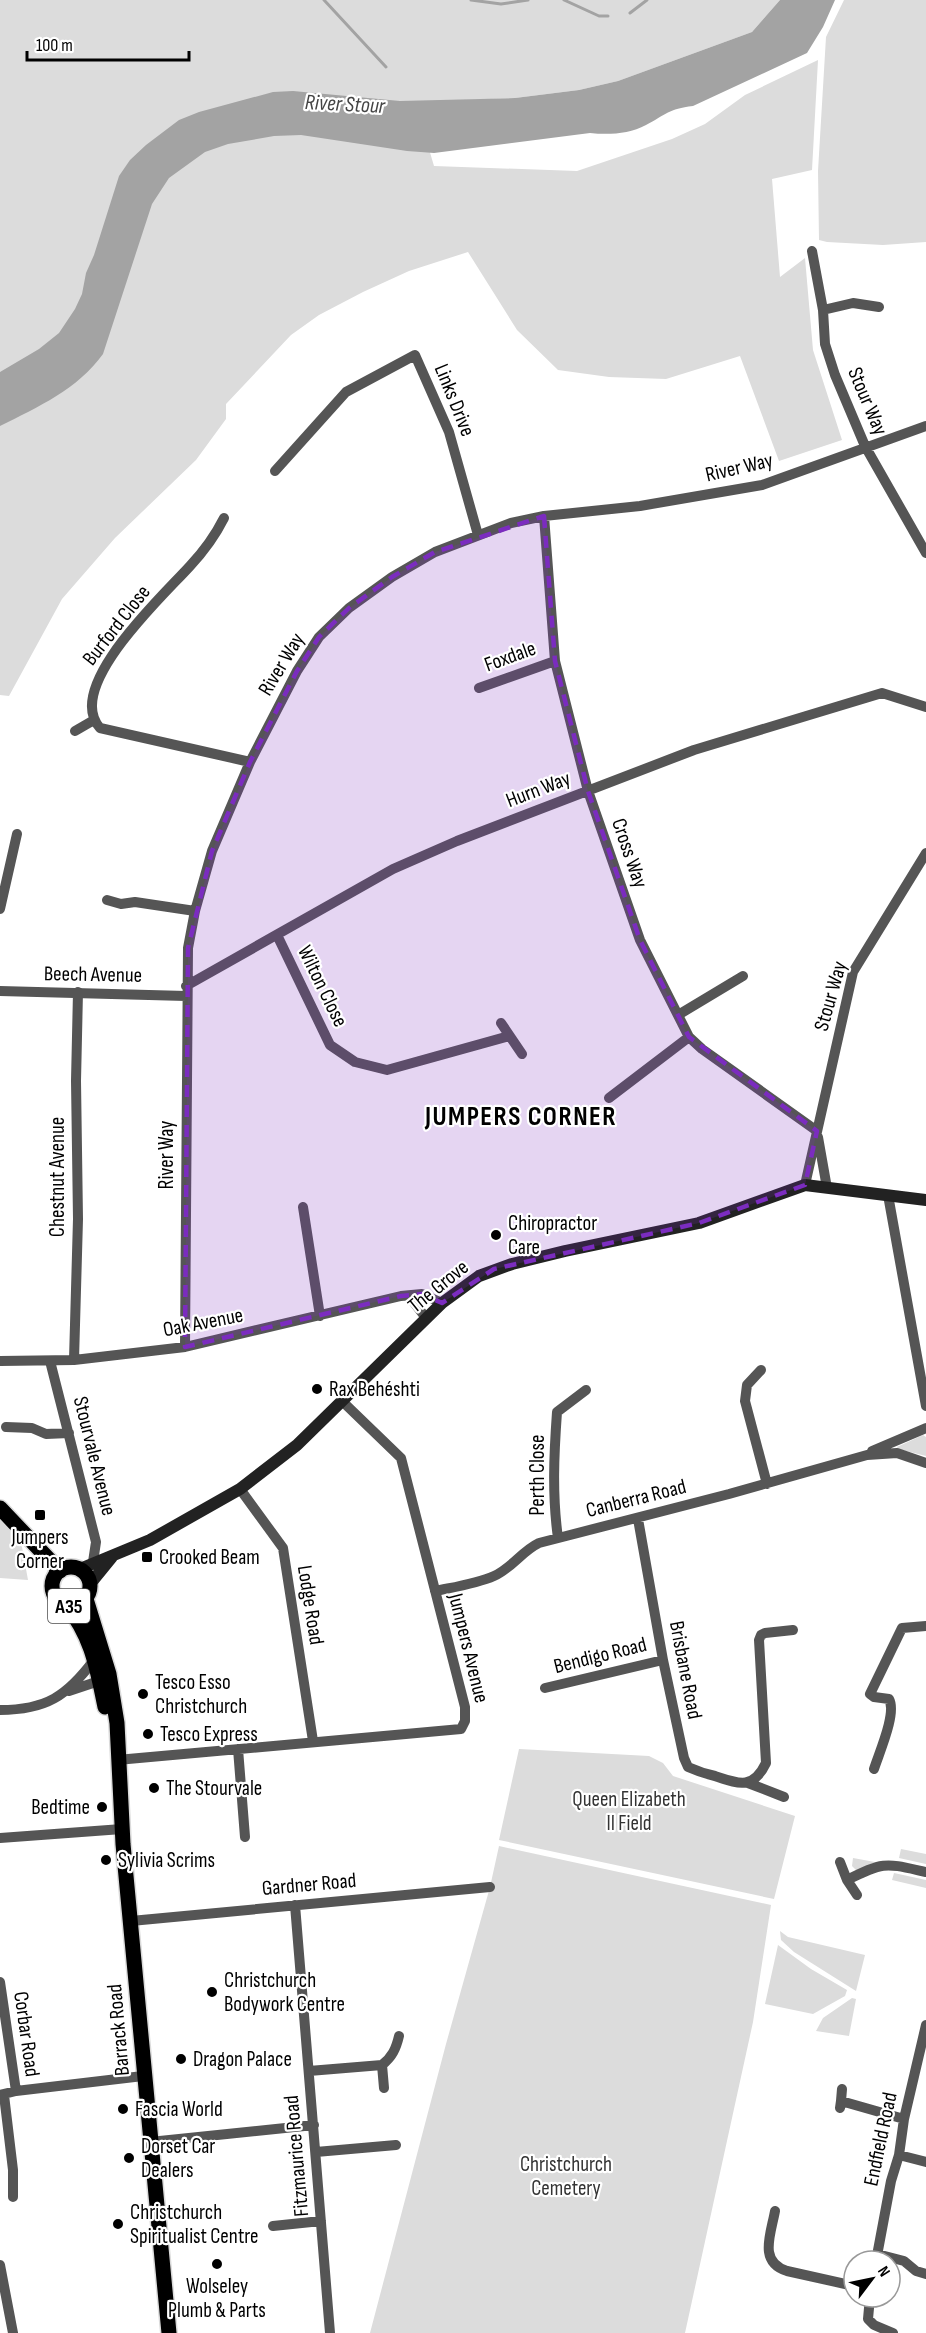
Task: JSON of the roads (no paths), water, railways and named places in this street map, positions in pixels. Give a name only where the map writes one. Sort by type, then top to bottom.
[{"type":"main road","name":"A35","points":[[0,1508],[60,1571]]},
{"type":"main road","name":"A35","points":[[86,1566],[88,1591],[77,1605],[66,1605],[55,1597],[52,1590],[55,1576],[60,1571],[86,1566]]},
{"type":"main road","name":"Barrack Road","points":[[88,1591],[117,1760],[143,2076],[169,2333]]},
{"type":"main road","name":"Barrack Road","points":[[66,1605],[83,1628],[94,1660],[104,1676]]},
{"type":"street","name":"Stour Way","points":[[812,251],[823,310],[825,344],[865,446],[926,553]]},
{"type":"street","points":[[823,310],[854,303],[879,307]]},
{"type":"street","name":"Links Drive","points":[[274,471],[346,392],[415,355],[449,432],[478,535]]},
{"type":"street","name":"River Way","points":[[185,1347],[186,991],[188,948],[195,911],[212,851],[250,762],[297,671],[320,637],[341,615],[392,577],[435,552],[511,523],[544,516],[640,506],[762,484],[926,426]]},
{"type":"street","name":"Cross Way","points":[[544,516],[555,661],[588,790],[640,940],[689,1037],[702,1049],[817,1131]]},
{"type":"street","name":"Burford Close","points":[[94,720],[91,707],[93,693],[111,657],[216,535],[224,518]]},
{"type":"street","name":"Foxdale","points":[[479,688],[555,661]]},
{"type":"street","name":"Hurn Way","points":[[186,991],[277,935],[393,869],[456,841],[588,790],[694,750],[882,693],[926,707]]},
{"type":"street","points":[[75,730],[94,720],[100,728],[250,762]]},
{"type":"street","points":[[0,909],[17,834]]},
{"type":"street","name":"Stour Way","points":[[805,1185],[853,972],[926,852]]},
{"type":"street","points":[[107,900],[121,904],[135,902],[195,911]]},
{"type":"street","name":"Wilton Close","points":[[277,935],[330,1045],[355,1062],[387,1070],[509,1035]]},
{"type":"street","points":[[678,1015],[743,976]]},
{"type":"street","name":"Beech Avenue","points":[[0,991],[186,991]]},
{"type":"street","name":"Chestnut Avenue","points":[[74,1360],[78,1219],[76,1081],[78,992]]},
{"type":"street","points":[[501,1023],[522,1054]]},
{"type":"street","points":[[609,1098],[689,1037]]},
{"type":"street","name":"Stour Way","points":[[817,1131],[827,1188]]},
{"type":"street","name":"The Grove","points":[[86,1566],[150,1540],[240,1489],[297,1445],[442,1303],[479,1276],[494,1269],[565,1251],[699,1223],[805,1185],[926,1200]]},
{"type":"street","points":[[888,1195],[926,1406]]},
{"type":"street","points":[[303,1207],[320,1316]]},
{"type":"street","name":"Oak Avenue","points":[[0,1361],[74,1360],[185,1347],[422,1294],[442,1303]]},
{"type":"street","points":[[409,1296],[426,1318]]},
{"type":"street","name":"Stourvale Avenue","points":[[50,1360],[96,1542],[86,1566]]},
{"type":"street","points":[[761,1370],[747,1385],[745,1401],[767,1484]]},
{"type":"street","name":"Perth Close","points":[[558,1538],[554,1508],[553,1408],[586,1390]]},
{"type":"street","name":"Jumpers Avenue","points":[[117,1760],[461,1729],[465,1721],[465,1707],[401,1458],[343,1402]]},
{"type":"street","points":[[6,1427],[32,1428],[46,1434],[69,1433]]},
{"type":"street","name":"Canberra Road","points":[[855,1458],[926,1428]]},
{"type":"street","name":"Canberra Road","points":[[435,1591],[494,1576],[505,1570],[527,1549],[539,1543],[638,1519],[855,1458],[879,1453],[897,1454],[926,1463]]},
{"type":"street","name":"Lodge Road","points":[[240,1489],[282,1548],[313,1741]]},
{"type":"street","name":"Brisbane Road","points":[[638,1519],[663,1660],[684,1758],[688,1767],[736,1783],[748,1783],[784,1797]]},
{"type":"street","name":"The Grove","points":[[88,1591],[112,1557]]},
{"type":"street","points":[[874,1769],[891,1716],[892,1704],[889,1699],[874,1697],[870,1694],[902,1628],[926,1626]]},
{"type":"street","points":[[748,1783],[762,1772],[766,1763],[761,1635],[793,1630]]},
{"type":"street","points":[[66,1692],[94,1660]]},
{"type":"street","name":"Bendigo Road","points":[[545,1688],[663,1660]]},
{"type":"street","points":[[0,1710],[35,1707],[104,1676]]},
{"type":"street","points":[[238,1749],[245,1837]]},
{"type":"street","points":[[0,1838],[122,1829]]},
{"type":"street","points":[[840,1862],[847,1880],[857,1895]]},
{"type":"street","points":[[847,1880],[882,1864],[926,1872]]},
{"type":"street","name":"Gardner Road","points":[[131,1921],[490,1887]]},
{"type":"street","name":"Fitzmaurice Road","points":[[295,1905],[330,2333]]},
{"type":"street","name":"Corbar Road","points":[[0,1982],[16,2091]]},
{"type":"street","name":"Endfield Road","points":[[878,2249],[926,2025]]},
{"type":"street","points":[[309,2071],[382,2065],[390,2059],[396,2049],[399,2036]]},
{"type":"street","points":[[382,2065],[384,2088]]},
{"type":"street","points":[[13,2197],[13,2170],[2,2095],[16,2091],[143,2076]]},
{"type":"street","points":[[842,2089],[841,2105],[904,2119]]},
{"type":"street","points":[[150,2142],[314,2125]]},
{"type":"street","points":[[316,2152],[396,2145]]},
{"type":"street","points":[[899,2156],[926,2162]]},
{"type":"street","points":[[775,2211],[768,2248],[771,2261],[778,2268],[787,2271],[842,2283]]},
{"type":"street","points":[[273,2226],[321,2221]]},
{"type":"street","points":[[902,2261],[916,2271],[926,2274]]},
{"type":"street","points":[[0,2265],[13,2333]]},
{"type":"street","points":[[869,2309],[868,2319],[874,2325],[893,2333]]},
{"type":"water","name":"River Stour","points":[[780,0],[835,0],[823,27],[807,53],[693,106],[673,110],[646,125],[626,132],[590,133],[434,153],[301,135],[274,136],[228,144],[205,152],[169,178],[152,204],[103,354],[82,377],[69,387],[43,404],[0,426],[0,372],[39,349],[59,333],[82,294],[86,273],[119,176],[130,160],[146,145],[179,120],[199,112],[273,92],[293,91],[400,101],[515,98],[579,90],[618,81],[752,32]]},
{"type":"waterway","points":[[324,0],[386,67]]},
{"type":"waterway","points":[[471,0],[501,4],[528,0]]},
{"type":"waterway","points":[[564,0],[599,16],[608,16]]},
{"type":"waterway","points":[[630,13],[647,0]]},
{"type":"place","name":"Chiropractor Care","points":[[496,1235]]},
{"type":"place","name":"Rax Behéshti","points":[[317,1389]]},
{"type":"place","name":"Jumpers Corner","points":[[40,1515]]},
{"type":"place","name":"Crooked Beam","points":[[147,1557]]},
{"type":"place","name":"Tesco Esso Christchurch","points":[[143,1694]]},
{"type":"place","name":"Tesco Express","points":[[148,1734]]},
{"type":"place","name":"The Stourvale","points":[[154,1788]]},
{"type":"place","name":"Bedtime","points":[[102,1807]]},
{"type":"place","name":"Sylivia Scrims","points":[[106,1860]]},
{"type":"place","name":"Christchurch Bodywork Centre","points":[[212,1992]]},
{"type":"place","name":"Dragon Palace","points":[[181,2059]]},
{"type":"place","name":"Fascia World","points":[[123,2109]]},
{"type":"place","name":"Dorset Car Dealers","points":[[129,2158]]},
{"type":"place","name":"Christchurch Spiritualist Centre","points":[[118,2224]]},
{"type":"place","name":"Wolseley Plumb & Parts","points":[[217,2264]]},
{"type":"district","name":"JUMPERS CORNER","points":[[521,1116]]},
{"type":"park label","name":"Queen Elizabeth II Field","points":[[629,1811]]},
{"type":"park label","name":"Christchurch Cemetery","points":[[566,2176]]}]
